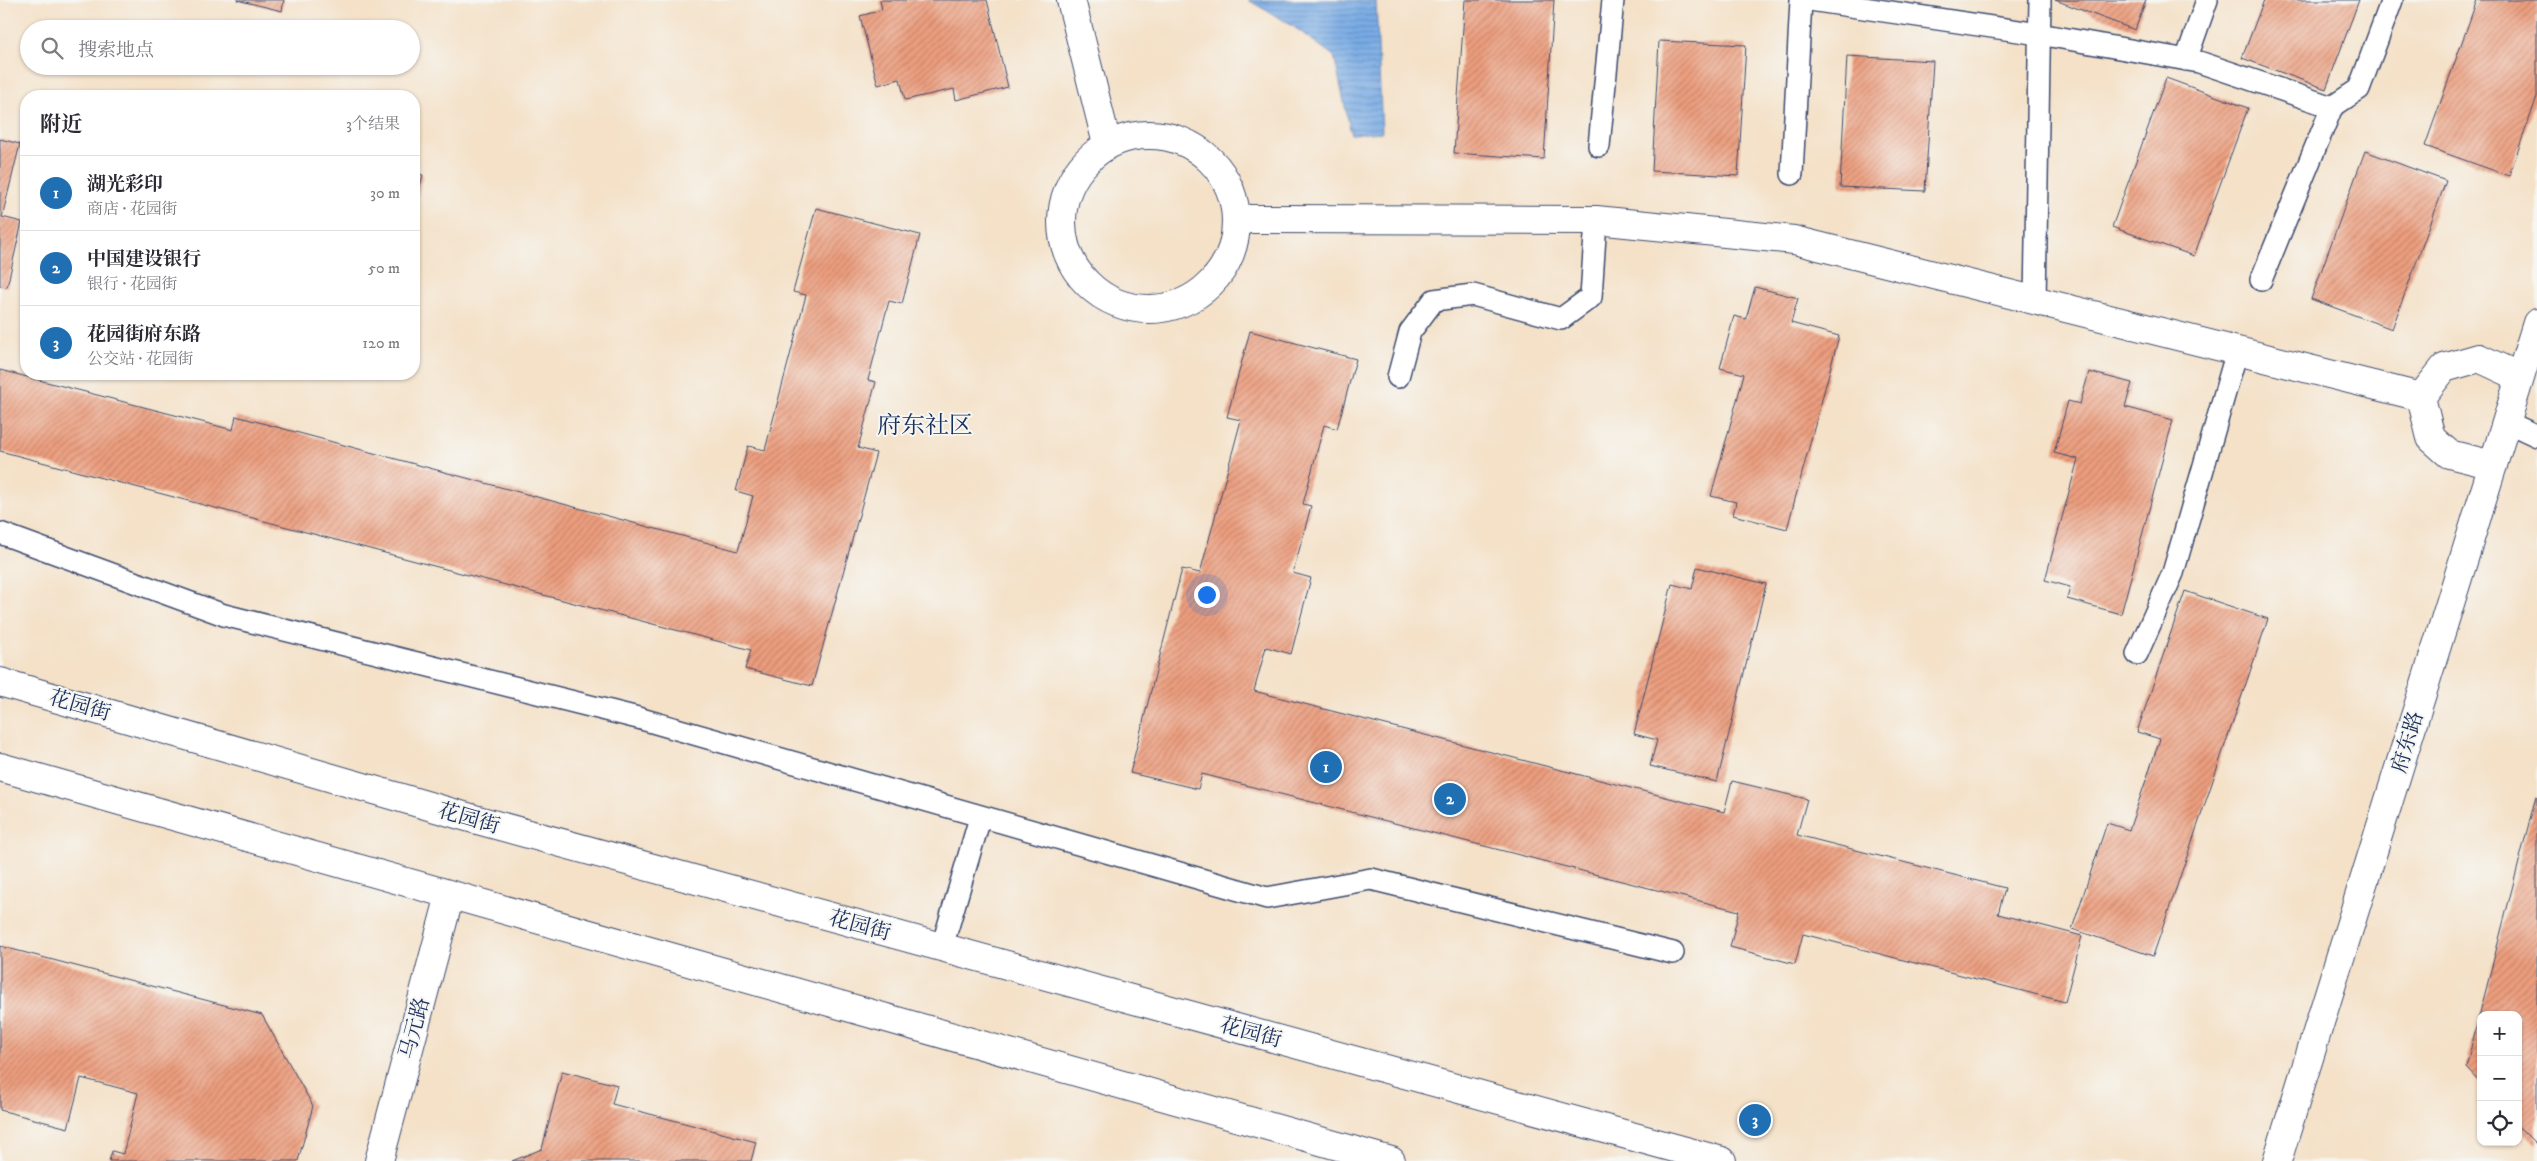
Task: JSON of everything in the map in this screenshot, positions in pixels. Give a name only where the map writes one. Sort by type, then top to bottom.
[{"type":"street","points":[[1071,0],[1107,144]]},
{"type":"street","points":[[1135,134],[1165,135],[1193,145],[1216,164],[1231,190],[1237,219],[1233,249],[1218,275],[1198,295],[1172,307],[1144,310],[1116,304],[1092,289],[1074,267],[1063,241],[1062,212],[1069,185],[1085,162],[1107,144],[1135,134]]},
{"type":"street","points":[[1237,219],[1596,220],[1794,240],[2035,302],[2421,397]]},
{"type":"street","name":"府东路","points":[[2277,1161],[2537,322]]},
{"type":"street","points":[[2421,397],[2444,368],[2479,358],[2520,377]]},
{"type":"street","points":[[2421,397],[2431,438],[2449,454],[2493,465]]},
{"type":"street","name":"花园街","points":[[0,682],[474,819],[1722,1161]]},
{"type":"street","points":[[0,767],[1391,1161]]},
{"type":"street","name":"马元路","points":[[378,1161],[450,895]]},
{"type":"lane","points":[[1599,146],[1613,0]]},
{"type":"lane","points":[[1792,174],[1801,0]]},
{"type":"lane","points":[[1810,0],[2039,34],[2199,62],[2332,107]]},
{"type":"lane","points":[[2035,302],[2040,0]]},
{"type":"lane","points":[[2186,60],[2207,0]]},
{"type":"lane","points":[[2261,280],[2332,107],[2359,89],[2392,0]]},
{"type":"lane","points":[[1398,377],[1410,332],[1434,300],[1473,295],[1561,320],[1591,298],[1596,220]]},
{"type":"lane","points":[[2137,654],[2173,573],[2237,351]]},
{"type":"lane","points":[[2506,422],[2537,436]]},
{"type":"lane","points":[[0,533],[224,615],[638,718],[980,818],[1267,898],[1371,879],[1673,953]]},
{"type":"lane","points":[[942,947],[980,818]]},
{"type":"water","points":[[1248,0],[1376,0],[1382,132],[1351,134],[1334,56],[1290,24]]},
{"type":"building","points":[[237,0],[284,0],[282,11]]},
{"type":"building","points":[[880,0],[987,0],[1008,87],[956,100],[954,89],[905,100],[900,79],[878,85],[860,16],[882,10]]},
{"type":"building","points":[[1465,0],[1554,0],[1544,159],[1454,153]]},
{"type":"building","points":[[2055,0],[2146,0],[2135,30]]},
{"type":"building","points":[[2264,0],[2359,0],[2326,89],[2242,58]]},
{"type":"building","points":[[2477,0],[2537,0],[2537,97],[2509,176],[2425,146]]},
{"type":"building","points":[[1659,41],[1746,45],[1738,176],[1652,171]]},
{"type":"building","points":[[1847,56],[1933,61],[1925,191],[1840,187]]},
{"type":"building","points":[[2166,78],[2248,108],[2194,256],[2112,227]]},
{"type":"building","points":[[0,139],[20,144],[2,217],[20,222],[20,231],[7,287],[0,286]]},
{"type":"building","points":[[2365,151],[2446,181],[2392,329],[2311,299]]},
{"type":"building","points":[[420,174],[423,175],[420,187]]},
{"type":"building","points":[[816,208],[920,235],[902,304],[889,301],[868,380],[876,382],[858,448],[876,453],[812,686],[745,669],[751,650],[0,451],[0,370],[20,375],[20,380],[39,380],[233,430],[236,416],[738,551],[753,496],[736,491],[748,446],[765,450],[806,295],[793,292]]},
{"type":"building","points":[[1755,287],[1798,298],[1791,323],[1839,336],[1787,529],[1733,515],[1736,502],[1711,496],[1744,374],[1720,368],[1734,316],[1746,319]]},
{"type":"building","points":[[1250,331],[1356,359],[1337,429],[1324,425],[1303,504],[1311,506],[1293,573],[1311,578],[1291,654],[1266,647],[1254,691],[1724,812],[1732,781],[1807,799],[1797,835],[2005,888],[1998,914],[2082,936],[2065,1002],[1803,934],[1795,964],[1730,947],[1739,911],[1202,774],[1198,789],[1130,773],[1182,569],[1200,573],[1241,420],[1227,417]]},
{"type":"building","points":[[2089,372],[2132,383],[2125,407],[2173,420],[2121,614],[2067,599],[2070,587],[2045,580],[2078,459],[2054,453],[2068,401],[2080,404]]},
{"type":"building","points":[[1697,567],[1766,584],[1717,782],[1650,766],[1657,740],[1634,734],[1672,584],[1692,589]]},
{"type":"building","points":[[2185,591],[2268,619],[2153,956],[2072,929],[2107,823],[2129,830],[2160,739],[2137,732]]},
{"type":"building","points":[[2536,796],[2537,1145],[2522,1130],[2522,1011],[2480,1011]]},
{"type":"building","points":[[0,946],[262,1015],[313,1106],[298,1161],[109,1161],[112,1151],[123,1154],[138,1093],[81,1078],[68,1128],[0,1110]]},
{"type":"building","points":[[2477,1024],[2477,1079],[2466,1067]]},
{"type":"building","points":[[562,1071],[617,1085],[612,1104],[756,1142],[751,1161],[512,1161],[542,1149]]},
{"type":"place","name":"湖光彩印","points":[[1326,767]]},
{"type":"place","name":"中国建设银行","points":[[1450,799]]},
{"type":"place","name":"花园街府东路","points":[[1755,1120]]},
{"type":"district","name":"府东社区","points":[[925,425]]}]
